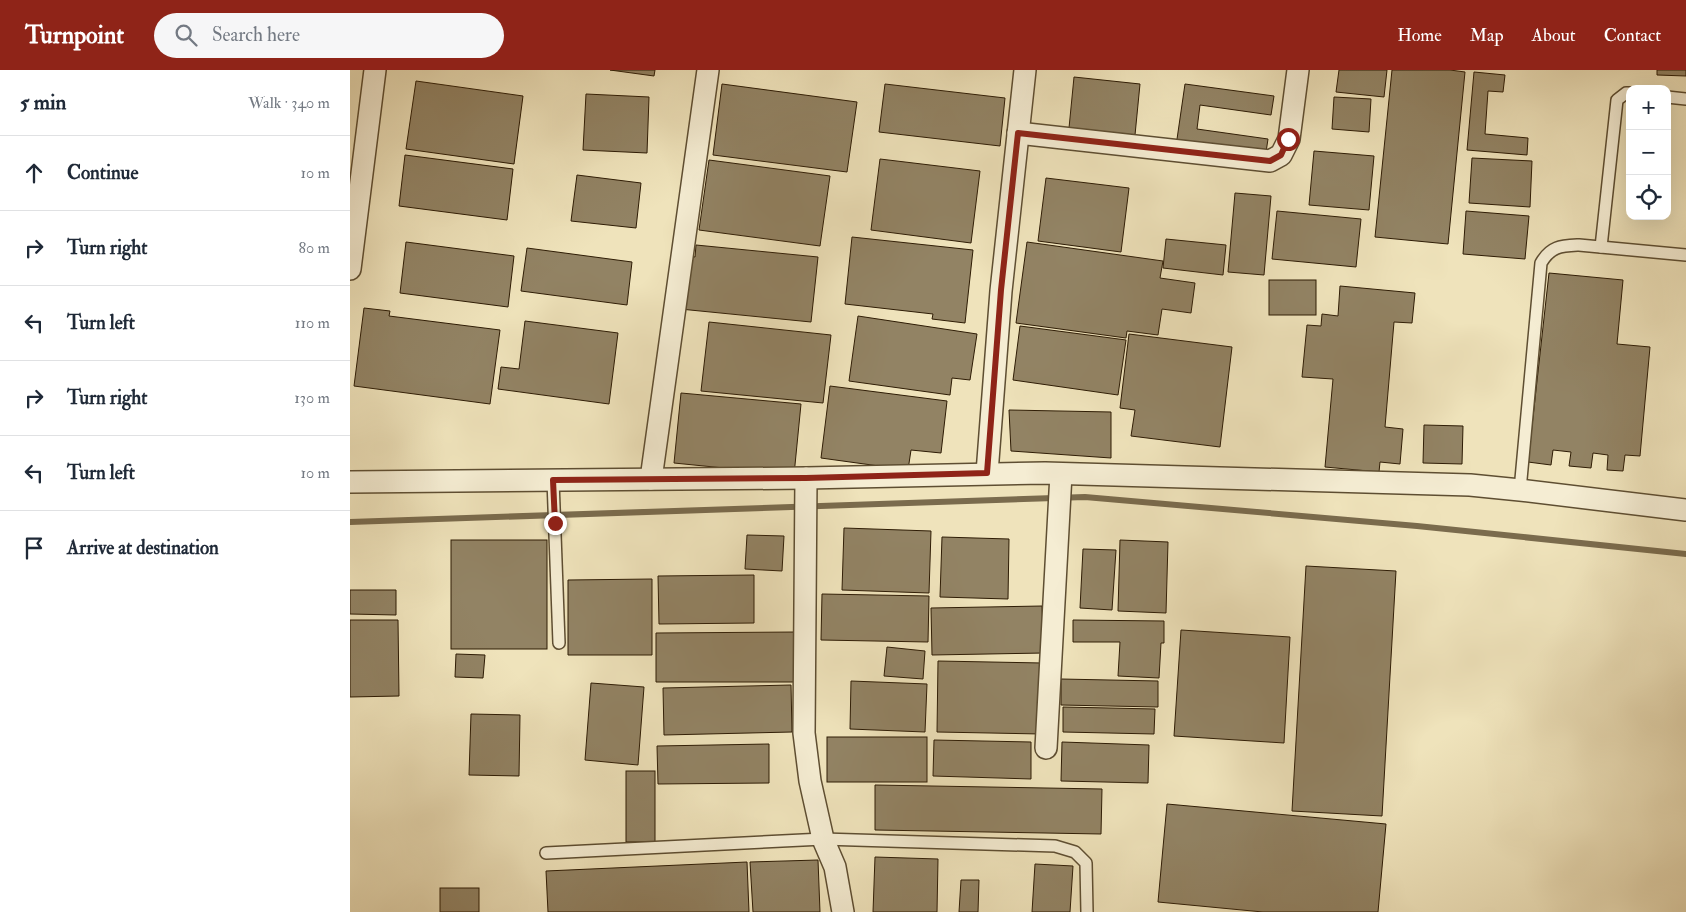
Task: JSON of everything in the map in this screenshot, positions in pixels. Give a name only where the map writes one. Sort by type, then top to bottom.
[{"type":"street","points":[[350,269],[375,70]]},
{"type":"street","points":[[651,479],[708,70]]},
{"type":"street","points":[[987,473],[1001,290],[1025,70]]},
{"type":"street","points":[[1018,133],[1270,161],[1281,155],[1288,139],[1298,70]]},
{"type":"street","points":[[350,482],[554,490],[651,479],[806,478],[987,473],[1061,474],[1470,485],[1686,510]]},
{"type":"street","points":[[1046,748],[1061,474]]},
{"type":"street","points":[[806,478],[804,733],[810,781],[823,839],[835,867],[843,912]]},
{"type":"lane","points":[[1601,247],[1617,100],[1626,93]]},
{"type":"lane","points":[[1671,97],[1686,99]]},
{"type":"lane","points":[[1520,490],[1541,263],[1547,253],[1562,246],[1579,244],[1686,255]]},
{"type":"lane","points":[[554,490],[559,643]]},
{"type":"lane","points":[[546,853],[823,839],[1055,846],[1075,852],[1086,863],[1087,912]]},
{"type":"building","points":[[610,70],[655,70],[654,76]]},
{"type":"building","points":[[1339,70],[1387,70],[1384,97],[1336,92]]},
{"type":"building","points":[[1392,70],[1450,70],[1465,72],[1448,244],[1375,237]]},
{"type":"building","points":[[1657,70],[1686,70],[1686,76],[1657,75]]},
{"type":"building","points":[[1474,72],[1505,75],[1503,92],[1488,91],[1485,134],[1528,138],[1527,155],[1467,150]]},
{"type":"building","points":[[1074,77],[1140,84],[1135,135],[1069,128]]},
{"type":"building","points":[[416,81],[523,96],[514,164],[406,149]]},
{"type":"building","points":[[722,84],[857,102],[847,172],[713,155]]},
{"type":"building","points":[[885,84],[1005,98],[1000,146],[879,132]]},
{"type":"building","points":[[1185,84],[1274,96],[1271,115],[1200,105],[1197,129],[1268,139],[1265,159],[1176,146]]},
{"type":"building","points":[[586,94],[649,97],[647,153],[583,150]]},
{"type":"building","points":[[1334,97],[1371,99],[1369,132],[1332,129]]},
{"type":"building","points":[[1314,151],[1374,156],[1369,210],[1309,205]]},
{"type":"building","points":[[405,155],[513,169],[507,220],[399,206]]},
{"type":"building","points":[[1472,158],[1532,161],[1530,207],[1469,203]]},
{"type":"building","points":[[880,159],[980,171],[971,243],[871,230]]},
{"type":"building","points":[[709,160],[830,176],[820,246],[699,230]]},
{"type":"building","points":[[577,175],[641,183],[636,228],[571,221]]},
{"type":"building","points":[[1046,178],[1129,188],[1121,252],[1038,241]]},
{"type":"building","points":[[1235,193],[1271,196],[1264,275],[1228,272]]},
{"type":"building","points":[[1277,211],[1361,219],[1356,267],[1272,259]]},
{"type":"building","points":[[1466,211],[1529,216],[1525,259],[1463,254]]},
{"type":"building","points":[[852,237],[973,250],[965,323],[932,319],[933,314],[845,304]]},
{"type":"building","points":[[1166,239],[1226,245],[1223,275],[1163,268]]},
{"type":"building","points":[[406,242],[514,256],[508,307],[400,293]]},
{"type":"building","points":[[1027,242],[1163,261],[1160,278],[1195,283],[1191,313],[1162,309],[1158,335],[1127,331],[1126,338],[1016,323]]},
{"type":"building","points":[[696,245],[818,257],[811,322],[680,309],[686,256],[695,257]]},
{"type":"building","points":[[527,248],[632,262],[627,305],[521,291]]},
{"type":"building","points":[[1549,273],[1623,280],[1617,344],[1650,347],[1640,456],[1625,455],[1623,471],[1607,470],[1608,455],[1593,453],[1591,468],[1569,466],[1571,452],[1553,450],[1551,465],[1528,462]]},
{"type":"building","points":[[1269,280],[1316,280],[1316,315],[1269,315]]},
{"type":"building","points":[[1340,286],[1415,293],[1412,323],[1394,322],[1385,427],[1403,429],[1400,464],[1380,462],[1379,472],[1325,467],[1333,379],[1302,377],[1307,325],[1321,326],[1322,314],[1338,316]]},
{"type":"building","points":[[364,308],[390,311],[389,316],[500,330],[490,404],[354,386]]},
{"type":"building","points":[[858,316],[977,334],[970,380],[952,378],[950,395],[849,381]]},
{"type":"building","points":[[525,321],[618,333],[609,404],[498,389],[501,367],[519,369]]},
{"type":"building","points":[[709,322],[831,335],[823,403],[701,391]]},
{"type":"building","points":[[1020,326],[1126,340],[1118,395],[1013,380]]},
{"type":"building","points":[[1129,334],[1232,347],[1220,447],[1131,436],[1135,410],[1120,408]]},
{"type":"building","points":[[830,386],[947,401],[941,453],[911,450],[908,470],[821,458]]},
{"type":"building","points":[[681,393],[801,404],[794,475],[674,463]]},
{"type":"building","points":[[1009,410],[1111,412],[1111,458],[1011,451]]},
{"type":"building","points":[[1424,425],[1463,426],[1462,464],[1423,463]]},
{"type":"building","points":[[844,528],[931,531],[929,593],[842,590]]},
{"type":"building","points":[[747,535],[784,536],[782,571],[745,569]]},
{"type":"building","points":[[942,537],[1009,539],[1008,599],[940,597]]},
{"type":"building","points":[[451,540],[547,540],[547,649],[451,649]]},
{"type":"building","points":[[1120,540],[1168,542],[1166,613],[1118,611]]},
{"type":"building","points":[[1083,549],[1116,550],[1112,610],[1080,608]]},
{"type":"building","points":[[1306,566],[1396,571],[1382,816],[1292,811]]},
{"type":"building","points":[[754,575],[754,623],[659,624],[658,576]]},
{"type":"building","points":[[652,579],[652,655],[568,655],[568,580]]},
{"type":"building","points":[[350,590],[396,590],[396,615],[350,614]]},
{"type":"building","points":[[822,594],[929,596],[928,642],[821,640]]},
{"type":"building","points":[[1042,606],[1044,653],[932,655],[931,608]]},
{"type":"building","points":[[350,620],[398,620],[399,696],[350,697]]},
{"type":"building","points":[[1073,620],[1164,621],[1164,643],[1161,643],[1159,678],[1118,676],[1120,642],[1073,642]]},
{"type":"building","points":[[1181,630],[1290,637],[1284,743],[1174,736]]},
{"type":"building","points":[[796,632],[796,682],[656,682],[656,633]]},
{"type":"building","points":[[887,647],[925,651],[923,679],[884,676]]},
{"type":"building","points":[[456,654],[485,655],[483,678],[455,677]]},
{"type":"building","points":[[938,661],[1042,663],[1041,734],[937,732]]},
{"type":"building","points":[[1061,679],[1158,681],[1158,707],[1061,705]]},
{"type":"building","points":[[851,681],[927,684],[925,732],[850,729]]},
{"type":"building","points":[[591,683],[644,687],[638,765],[585,760]]},
{"type":"building","points":[[791,685],[792,732],[664,735],[663,688]]},
{"type":"building","points":[[1063,707],[1155,709],[1154,734],[1063,732]]},
{"type":"building","points":[[471,714],[520,715],[519,776],[469,775]]},
{"type":"building","points":[[827,737],[927,737],[927,782],[827,782]]},
{"type":"building","points":[[934,740],[1031,742],[1031,779],[933,776]]},
{"type":"building","points":[[1062,742],[1149,745],[1148,783],[1061,781]]},
{"type":"building","points":[[769,744],[769,783],[658,784],[657,746]]},
{"type":"building","points":[[626,771],[655,771],[655,842],[626,842]]},
{"type":"building","points":[[875,785],[1102,789],[1101,834],[875,830]]},
{"type":"building","points":[[1167,804],[1386,824],[1378,912],[1263,912],[1158,902]]},
{"type":"building","points":[[875,857],[938,859],[937,912],[873,912]]},
{"type":"building","points":[[818,860],[820,912],[753,912],[750,862]]},
{"type":"building","points":[[747,862],[749,912],[548,912],[546,871]]},
{"type":"building","points":[[1035,864],[1073,866],[1070,912],[1032,912]]},
{"type":"building","points":[[961,880],[979,880],[978,912],[959,912]]},
{"type":"building","points":[[440,888],[479,888],[479,912],[440,912]]},
{"type":"waterway","points":[[350,522],[1085,497],[1417,526],[1686,554]]},
{"type":"route","points":[[555,523],[553,480],[806,478],[987,473],[1001,290],[1018,133],[1270,161],[1281,155],[1288,139]]}]
